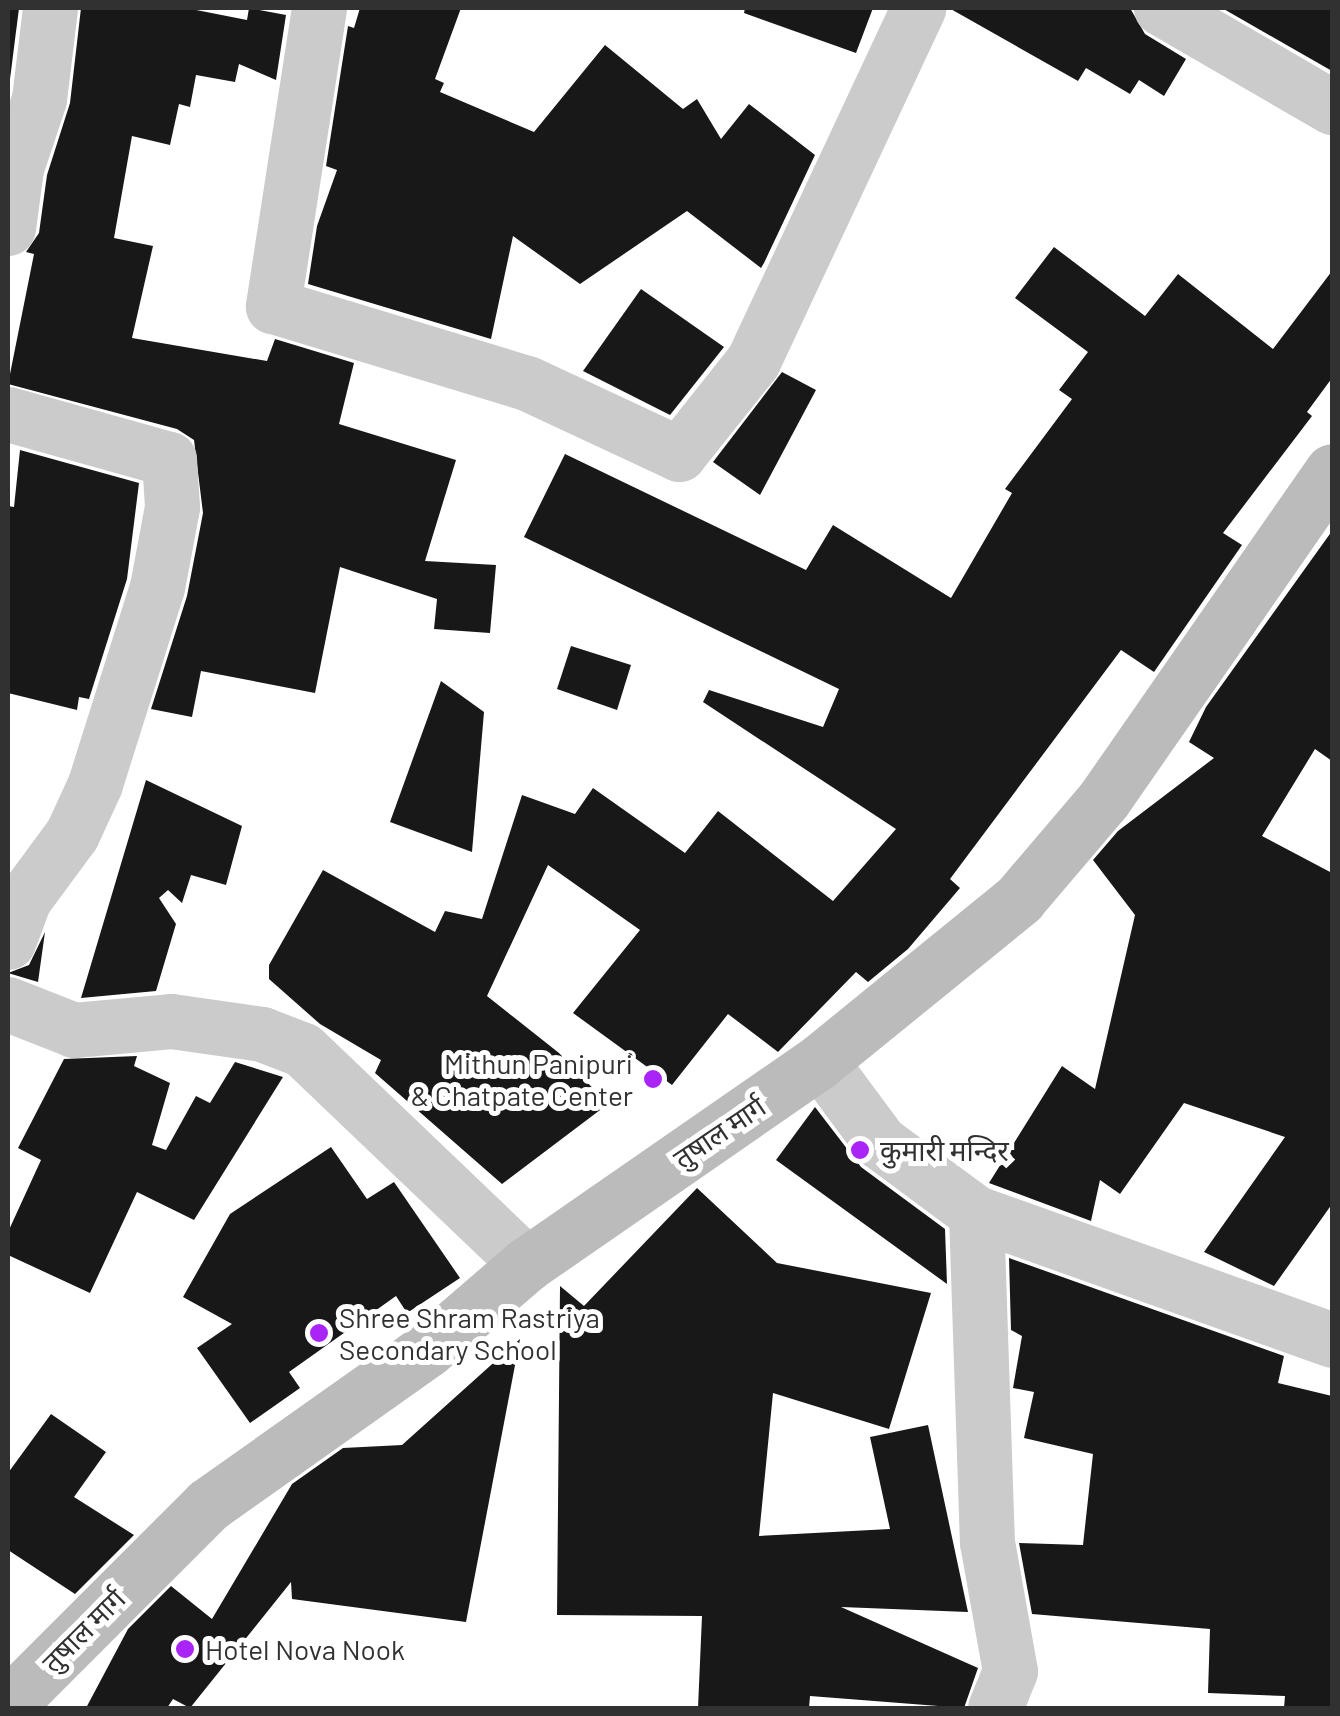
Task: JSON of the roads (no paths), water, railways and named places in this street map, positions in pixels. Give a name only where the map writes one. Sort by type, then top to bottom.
[{"type":"street","points":[[8,228],[16,168],[39,98],[50,8]]},
{"type":"street","points":[[319,8],[273,306],[526,383],[680,454],[753,361],[918,8]]},
{"type":"street","points":[[1160,8],[1332,107]]},
{"type":"street","points":[[8,414],[169,459],[172,507],[157,588],[95,784],[72,834],[24,899],[8,942]]},
{"type":"street","name":"तुषाल मार्ग","points":[[19,1698],[208,1505],[427,1350],[528,1264],[820,1061],[1019,899],[1104,799],[1332,472]]},
{"type":"street","points":[[8,1004],[74,1030],[171,1021],[262,1034],[303,1050],[528,1264]]},
{"type":"street","points":[[820,1061],[880,1142],[976,1214],[1332,1340]]},
{"type":"street","points":[[976,1214],[987,1542],[1010,1671],[994,1708]]},
{"type":"place","name":"Mithun Panipuri & Chatpate Center","points":[[653,1079]]},
{"type":"place","name":"कुमारी मन्दिर","points":[[860,1150]]},
{"type":"place","name":"Shree Shram Rastriya Secondary School","points":[[319,1333]]},
{"type":"place","name":"Hotel Nova Nook","points":[[185,1649]]}]
